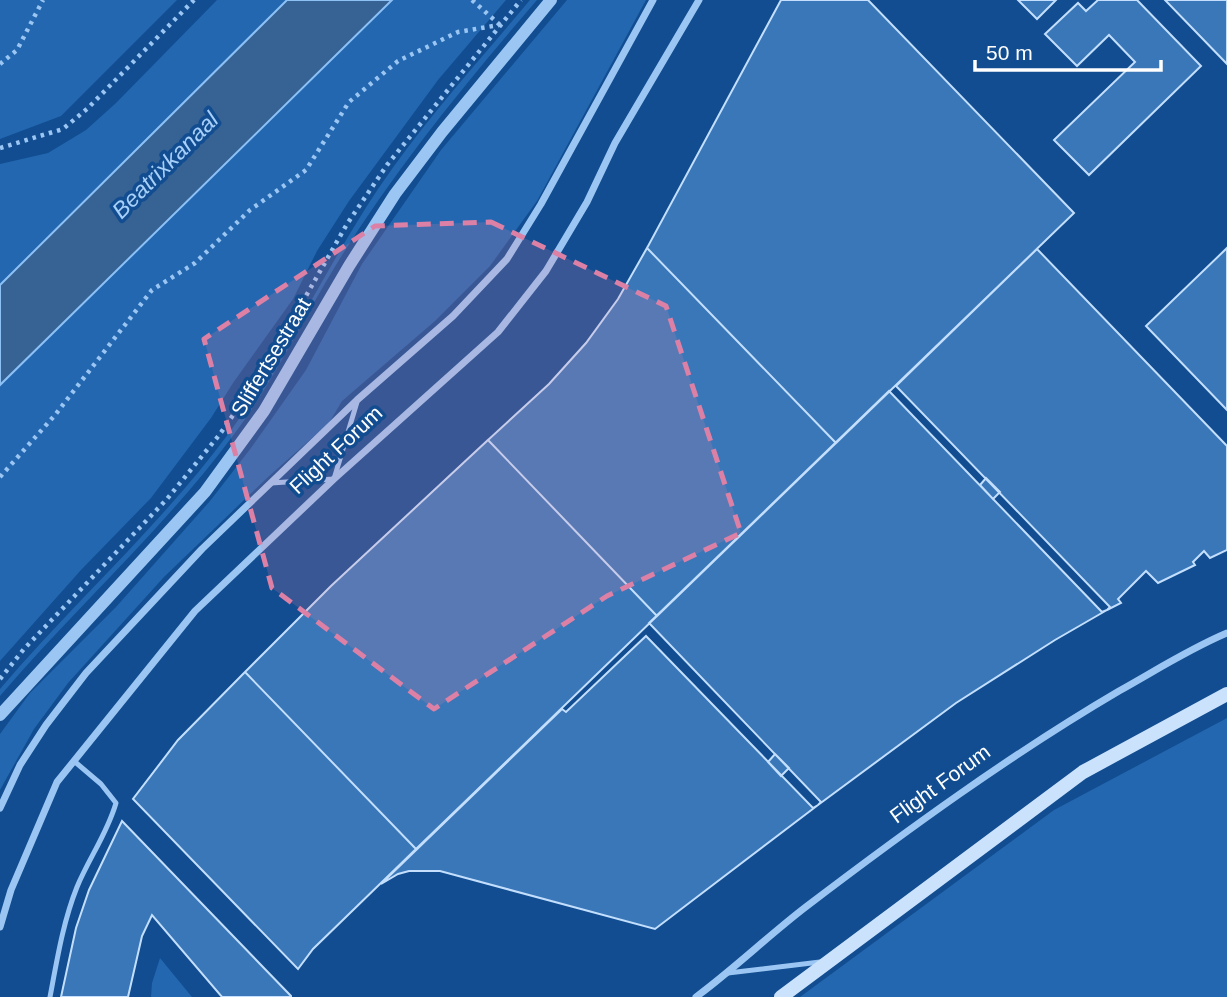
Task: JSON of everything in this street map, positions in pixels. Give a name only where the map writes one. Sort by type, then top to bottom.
[{"type":"main road","points":[[780,997],[1083,772],[1227,694]]},
{"type":"street","name":"Sliffertsestraat","points":[[0,715],[205,492],[264,411],[349,266],[396,194],[442,132],[551,0]]},
{"type":"street","name":"Flight Forum","points":[[0,808],[20,765],[46,725],[86,673],[202,548],[358,400],[453,316],[507,259],[541,204],[653,0]]},
{"type":"street","name":"Flight Forum","points":[[0,928],[11,890],[57,782],[195,611],[334,479],[498,332],[546,271],[587,202],[615,143],[699,0]]},
{"type":"street","name":"Flight Forum","points":[[696,997],[806,907],[986,776],[1065,723],[1198,646],[1227,634]]},
{"type":"lane","points":[[271,483],[334,479],[358,400]]},
{"type":"lane","points":[[50,997],[64,928],[78,885],[109,826],[116,803],[101,784],[74,761]]},
{"type":"lane","points":[[728,973],[827,962]]},
{"type":"path","points":[[0,64],[17,50],[43,0]]},
{"type":"path","points":[[0,148],[63,129],[88,108],[194,0]]},
{"type":"path","points":[[472,0],[500,25]]},
{"type":"path","name":"Sliffertsestraat","points":[[0,678],[24,649],[167,499],[220,434],[262,373],[347,224],[380,175],[521,0]]},
{"type":"path","points":[[0,477],[55,415],[152,290],[195,263],[250,210],[306,170],[349,102],[398,61],[457,32],[500,25]]},
{"type":"highlighted area","points":[[491,222],[666,306],[741,533],[607,596],[434,709],[272,588],[204,339],[375,226]]},
{"type":"shaded area","points":[[0,0],[177,0],[61,116],[0,139]]},
{"type":"shaded area","points":[[217,0],[287,0],[0,285],[0,164],[48,153],[86,130]]},
{"type":"shaded area","points":[[392,0],[506,0],[438,80],[349,201],[317,251],[293,299],[211,418],[151,498],[81,570],[0,661],[0,385]]},
{"type":"shaded area","points":[[530,0],[537,0],[457,96],[358,230],[274,374],[232,437],[148,537],[0,696],[0,689],[175,500],[229,433],[268,374],[340,250],[395,164]]},
{"type":"shaded area","points":[[567,0],[646,0],[537,201],[490,266],[435,321],[342,401],[329,423],[268,477],[164,577],[68,683],[34,729],[0,790],[0,734],[30,693],[116,607],[210,501],[251,448],[306,370],[362,264],[441,150]]},
{"type":"shaded area","points":[[1227,718],[1227,997],[800,997],[1054,810]]},
{"type":"shaded area","points":[[160,958],[192,997],[151,997],[152,983]]},
{"type":"water","name":"Beatrixkanaal","points":[[287,0],[392,0],[0,385],[0,285]]},
{"type":"building","points":[[781,0],[868,0],[1074,213],[836,443],[647,248]]},
{"type":"building","points":[[1018,0],[1056,0],[1037,19]]},
{"type":"building","points":[[1098,0],[1137,0],[1201,66],[1089,175],[1054,140],[1135,62],[1109,35],[1077,66],[1045,34],[1078,3],[1086,11]]},
{"type":"building","points":[[1165,0],[1227,0],[1227,64]]},
{"type":"building","points":[[647,248],[836,443],[657,616],[488,440],[549,384],[586,343],[618,299]]},
{"type":"building","points":[[1227,248],[1227,410],[1146,326]]},
{"type":"building","points":[[1037,249],[1227,446],[1227,550],[1210,558],[1204,551],[1193,562],[1195,565],[1158,583],[1146,571],[1118,599],[1121,603],[1107,610],[1110,607],[896,386]]},
{"type":"building","points":[[889,391],[1102,612],[1107,610],[956,703],[818,805],[821,802],[649,623]]},
{"type":"building","points":[[488,440],[657,616],[416,849],[245,672],[331,586]]},
{"type":"building","points":[[986,478],[1000,492],[993,499],[980,485]]},
{"type":"building","points":[[646,636],[813,808],[818,805],[655,929],[440,871],[409,871],[381,884],[562,709],[566,712]]},
{"type":"building","points":[[245,672],[416,849],[313,949],[298,969],[133,799],[178,740]]},
{"type":"building","points":[[775,754],[789,768],[781,776],[768,762]]},
{"type":"building","points":[[122,821],[291,997],[222,997],[152,915],[142,936],[128,997],[61,997],[76,928],[89,890]]}]
